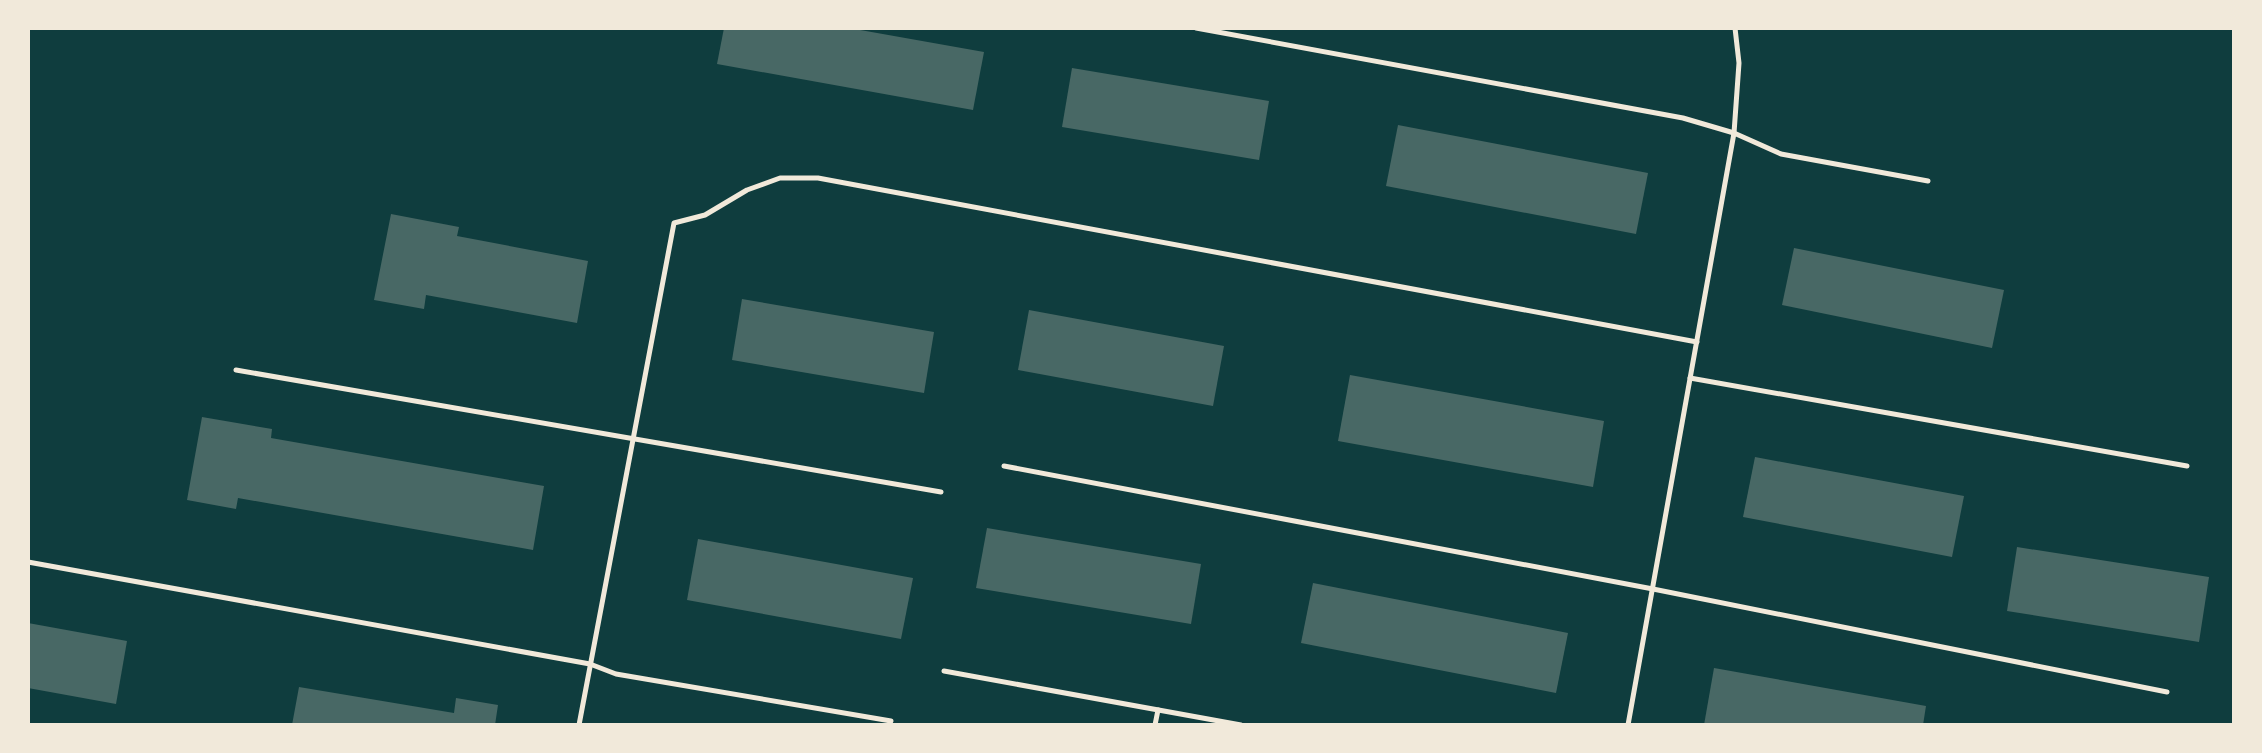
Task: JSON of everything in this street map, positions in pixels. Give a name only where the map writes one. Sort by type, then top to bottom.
[{"type":"lane","points":[[1196,28],[1683,118],[1734,133],[1781,154],[1928,181]]},
{"type":"lane","points":[[1628,725],[1734,133],[1740,64],[1735,28]]},
{"type":"lane","points":[[579,725],[674,223],[705,215],[747,190],[780,178],[818,178],[1697,342]]},
{"type":"lane","points":[[236,370],[941,492]]},
{"type":"lane","points":[[1690,378],[2187,466]]},
{"type":"lane","points":[[1004,466],[1653,589],[2167,692]]},
{"type":"lane","points":[[28,562],[590,664],[615,674],[891,721]]},
{"type":"lane","points":[[944,671],[1241,725]]},
{"type":"lane","points":[[1155,725],[1158,710]]},
{"type":"building","points":[[724,28],[849,28],[984,52],[973,110],[717,64]]},
{"type":"building","points":[[1072,68],[1269,101],[1259,160],[1062,127]]},
{"type":"building","points":[[1398,125],[1648,173],[1636,234],[1386,186]]},
{"type":"building","points":[[391,214],[459,227],[457,236],[588,261],[577,323],[426,295],[424,309],[374,300]]},
{"type":"building","points":[[1794,248],[2004,290],[1992,348],[1782,305]]},
{"type":"building","points":[[742,299],[934,332],[924,393],[732,360]]},
{"type":"building","points":[[1029,310],[1224,346],[1213,406],[1018,370]]},
{"type":"building","points":[[1350,375],[1604,421],[1593,487],[1338,441]]},
{"type":"building","points":[[202,417],[272,429],[271,438],[544,486],[533,550],[238,498],[236,509],[187,500]]},
{"type":"building","points":[[1755,457],[1964,496],[1952,557],[1743,517]]},
{"type":"building","points":[[987,528],[1201,564],[1191,624],[976,588]]},
{"type":"building","points":[[698,539],[913,578],[901,639],[687,600]]},
{"type":"building","points":[[2017,547],[2209,577],[2199,642],[2007,611]]},
{"type":"building","points":[[1313,583],[1568,633],[1556,693],[1301,643]]},
{"type":"building","points":[[28,623],[127,641],[116,704],[28,688]]},
{"type":"building","points":[[1714,668],[1926,706],[1923,725],[1704,725]]},
{"type":"building","points":[[299,687],[454,713],[456,698],[498,705],[495,725],[292,725]]}]
